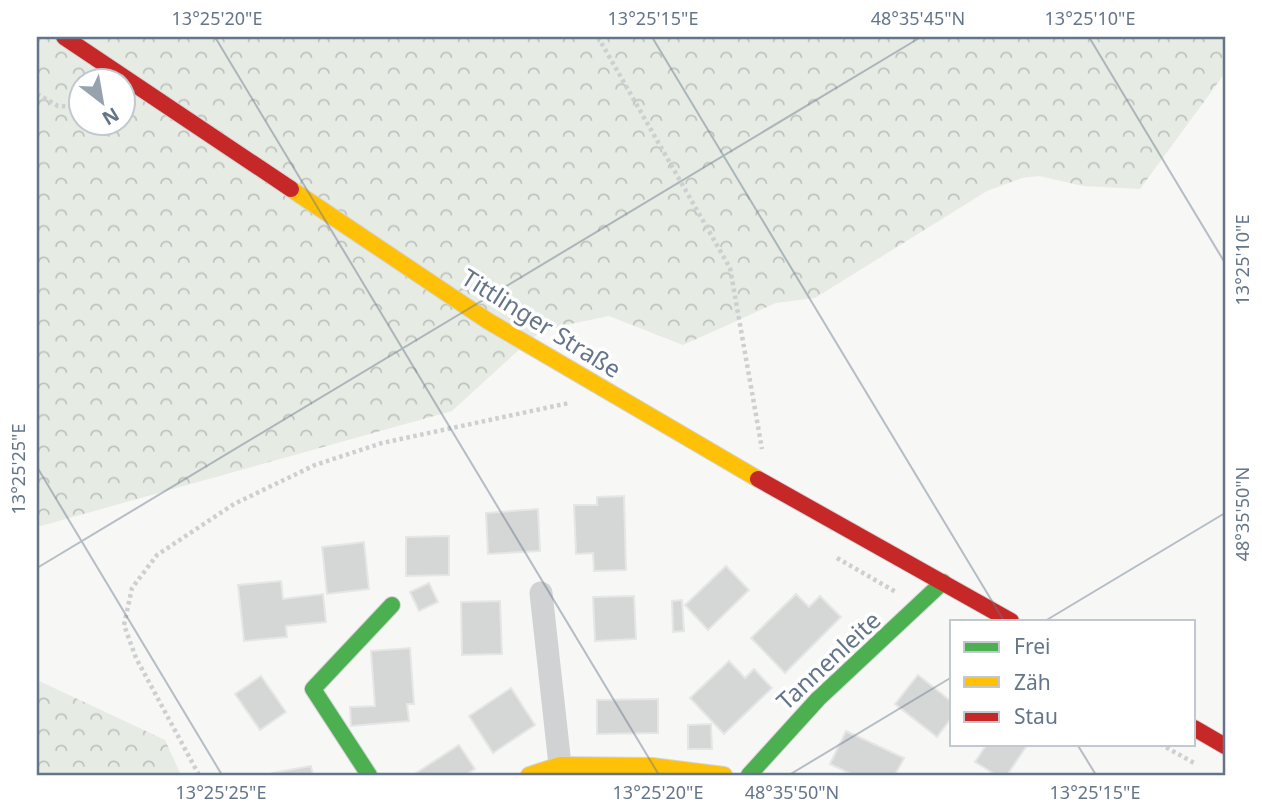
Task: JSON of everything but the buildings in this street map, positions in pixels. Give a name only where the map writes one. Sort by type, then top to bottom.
[{"type":"street","name":"Tittlinger Straße","points":[[64,37],[488,321],[769,485],[1009,620]]},
{"type":"street","name":"Tannenleite","points":[[749,775],[772,746],[816,701],[943,582]]},
{"type":"street","points":[[541,593],[561,765]]},
{"type":"street","points":[[369,775],[313,689],[392,605]]},
{"type":"street","points":[[1196,729],[1225,746]]},
{"type":"street","points":[[529,775],[561,765],[652,766],[724,775]]},
{"type":"path","points":[[598,37],[730,268],[769,485]]},
{"type":"path","points":[[604,37],[605,46]]},
{"type":"path","points":[[37,94],[58,106],[66,106]]},
{"type":"path","points":[[199,775],[136,658],[124,625],[132,588],[157,555],[234,504],[315,465],[382,443],[521,415],[567,401],[579,408]]},
{"type":"path","points":[[825,551],[920,606]]},
{"type":"green space","points":[[37,37],[1225,37],[1225,73],[1140,189],[1083,186],[1039,176],[1022,178],[987,191],[815,298],[776,303],[683,345],[609,316],[561,326],[533,337],[452,411],[37,527]]},
{"type":"green space","points":[[37,680],[165,740],[181,775],[37,775]]},
{"type":"traffic: fast","points":[[749,775],[818,699],[943,582]]},
{"type":"traffic: fast","points":[[369,775],[313,689],[392,605]]},
{"type":"traffic: slow","points":[[291,189],[488,321],[758,479]]},
{"type":"traffic: slow","points":[[529,775],[560,765],[652,766],[724,775]]},
{"type":"traffic: jam","points":[[64,37],[291,189]]},
{"type":"traffic: jam","points":[[758,479],[1009,620]]},
{"type":"traffic: jam","points":[[1196,729],[1225,746]]}]
